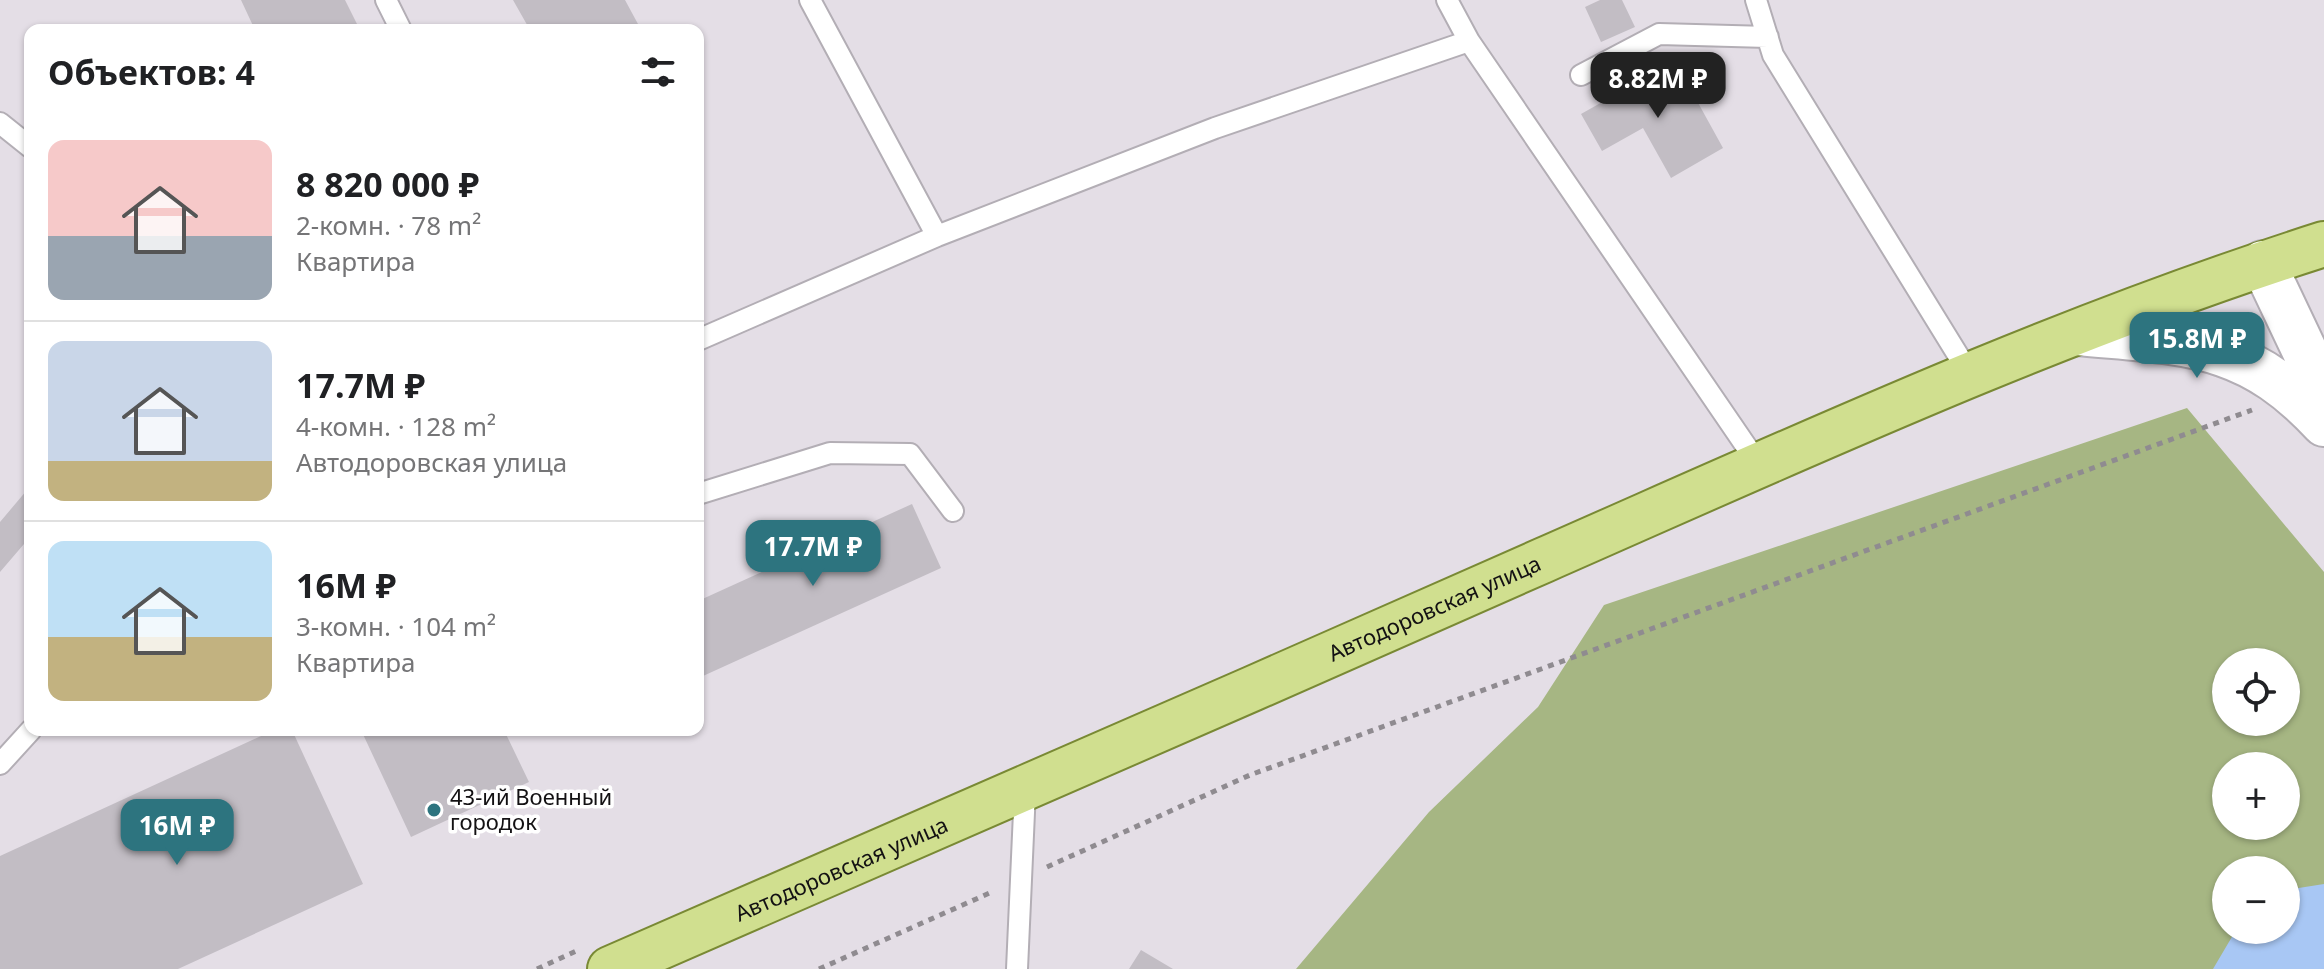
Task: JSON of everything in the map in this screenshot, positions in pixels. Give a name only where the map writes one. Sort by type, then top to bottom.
[{"type":"main road","name":"Автодоровская улица","points":[[610,969],[1025,790],[1969,373],[2263,263],[2322,251]]},
{"type":"main road","points":[[2263,263],[2324,392]]},
{"type":"main road","points":[[2078,333],[2197,344],[2245,361],[2297,398],[2324,424]]},
{"type":"lane","points":[[386,0],[398,24]]},
{"type":"lane","points":[[810,0],[937,236]]},
{"type":"lane","points":[[1447,0],[1469,41],[1759,465]]},
{"type":"lane","points":[[1756,0],[1773,55],[1969,373]]},
{"type":"lane","points":[[1581,75],[1659,34],[1768,37]]},
{"type":"lane","points":[[704,337],[937,236],[1215,128],[1469,41]]},
{"type":"lane","points":[[0,123],[24,142]]},
{"type":"lane","points":[[704,492],[830,453],[910,454],[953,511]]},
{"type":"lane","points":[[0,764],[26,736]]},
{"type":"lane","points":[[1017,969],[1025,790]]},
{"type":"path","points":[[819,969],[1250,775],[2258,408]]},
{"type":"green space","points":[[2187,408],[2324,572],[2324,969],[1296,969],[1429,812],[1538,707],[1604,605]]},
{"type":"water","points":[[2324,884],[2324,969],[2213,969],[2228,944],[2300,944],[2300,888]]},
{"type":"building","points":[[241,0],[345,0],[357,24],[252,24]]},
{"type":"building","points":[[513,0],[625,0],[638,24],[527,24]]},
{"type":"building","points":[[1600,0],[1622,0],[1635,27],[1601,42],[1585,7]]},
{"type":"building","points":[[1675,61],[1723,148],[1671,178],[1643,128],[1602,151],[1581,114]]},
{"type":"building","points":[[24,494],[24,544],[0,572],[0,522]]},
{"type":"building","points":[[912,504],[941,568],[704,676],[704,598]]},
{"type":"building","points":[[261,736],[295,736],[363,884],[178,969],[0,969],[0,856]]},
{"type":"building","name":"43-ий Военный городок","points":[[364,736],[507,736],[529,782],[411,837]]},
{"type":"building","points":[[1141,950],[1173,969],[1129,969]]},
{"type":"place","name":"43-ий Военный городок","points":[[434,810]]}]
